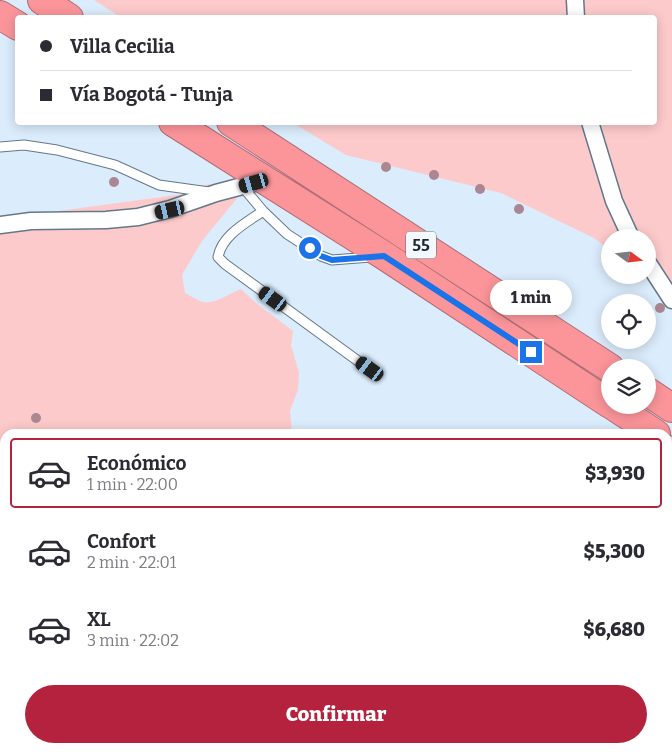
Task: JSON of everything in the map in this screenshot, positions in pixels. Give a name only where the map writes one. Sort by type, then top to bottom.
[{"type":"highway","points":[[42,0],[64,15]]},
{"type":"highway","points":[[0,15],[15,24]]},
{"type":"highway","name":"55","points":[[177,125],[254,183],[384,256],[601,397]]},
{"type":"highway","name":"55","points":[[236,125],[601,362]]},
{"type":"highway","points":[[656,397],[672,408]]},
{"type":"highway","name":"55","points":[[626,414],[647,429]]},
{"type":"street","points":[[575,0],[576,15]]},
{"type":"street","points":[[591,125],[614,202],[627,229]]},
{"type":"street","points":[[0,225],[31,221],[106,220],[138,217],[170,210],[216,193],[254,183]]},
{"type":"street","points":[[656,275],[672,300]]},
{"type":"lane","points":[[0,146],[24,145],[57,150],[115,165],[159,185],[216,193]]},
{"type":"lane","points":[[254,183],[262,211],[287,234],[321,256],[332,260],[384,256]]},
{"type":"lane","points":[[262,211],[225,240],[220,247],[218,257],[370,369]]},
{"type":"shaded area","points":[[94,0],[672,0],[672,298],[656,277],[656,229],[601,229],[601,243],[594,238],[501,193],[346,155],[296,125],[657,125],[657,15],[117,15]]},
{"type":"shaded area","points":[[252,180],[202,241],[182,275],[185,293],[196,299],[203,302],[212,302],[241,289],[293,331],[291,345],[299,373],[298,390],[290,411],[292,429],[0,429],[0,219],[183,194],[194,186]]},
{"type":"route","points":[[310,248],[321,256],[332,260],[384,256],[531,352]]}]
